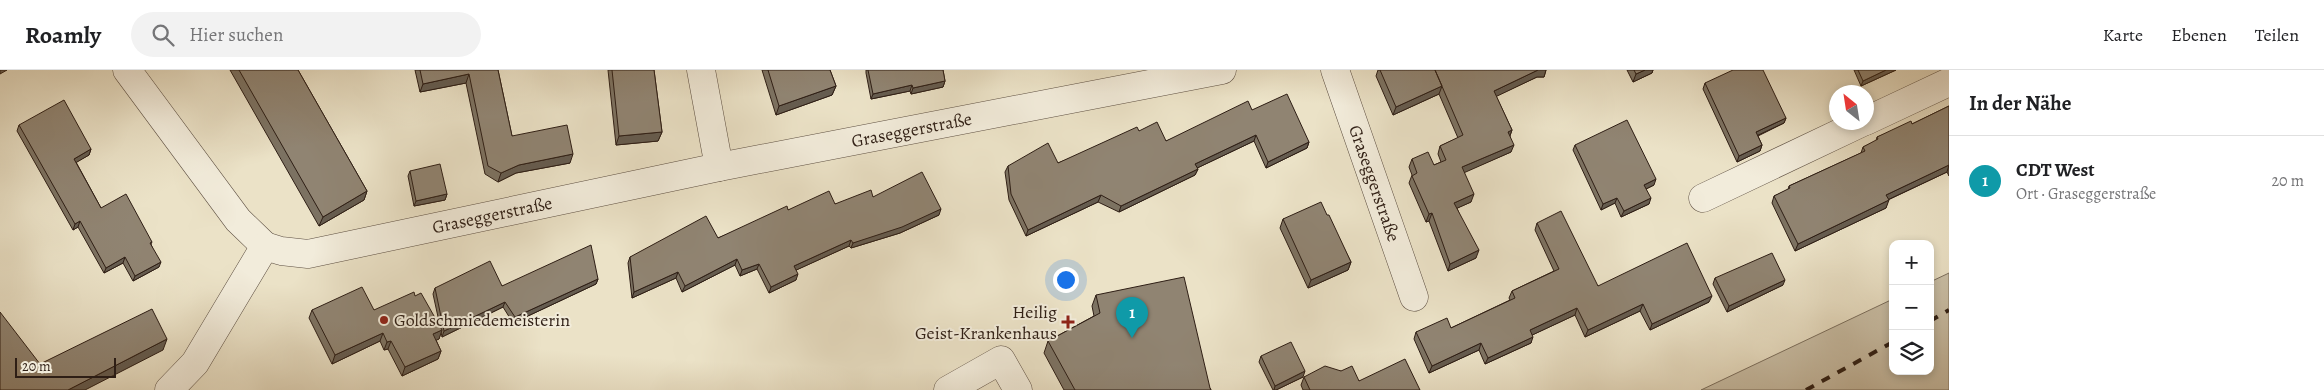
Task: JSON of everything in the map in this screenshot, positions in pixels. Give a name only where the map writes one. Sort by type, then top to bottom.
[{"type":"street","points":[[127,70],[238,220],[265,246],[194,363],[169,390]]},
{"type":"street","points":[[701,70],[719,167]]},
{"type":"street","name":"Graseggerstraße","points":[[265,246],[281,251],[308,254],[719,167],[1100,82],[1222,70]]},
{"type":"street","name":"Graseggerstraße","points":[[1334,70],[1414,297]]},
{"type":"street","points":[[1874,117],[1949,82]]},
{"type":"street","points":[[1703,198],[1846,130]]},
{"type":"street","points":[[948,390],[1001,360],[1018,390]]},
{"type":"shaded area","points":[[1949,273],[1949,390],[1701,390],[1889,301],[1889,375],[1934,375],[1934,280]]},
{"type":"building","points":[[239,70],[298,70],[367,191],[323,217]]},
{"type":"building","points":[[420,70],[498,70],[512,136],[567,125],[573,154],[519,165],[501,173],[488,166],[469,74],[423,84]]},
{"type":"building","points":[[612,70],[654,70],[662,132],[619,136]]},
{"type":"building","points":[[768,70],[830,70],[836,86],[779,106]]},
{"type":"building","points":[[868,70],[943,70],[945,81],[913,88],[912,85],[873,94]]},
{"type":"building","points":[[1380,70],[1435,70],[1442,86],[1396,107]]},
{"type":"building","points":[[1435,70],[1538,70],[1494,91],[1512,130],[1508,132],[1514,145],[1462,167],[1474,194],[1454,203],[1479,250],[1450,264],[1432,213],[1429,214],[1412,176],[1417,173],[1412,159],[1428,152],[1434,165],[1446,160],[1440,146],[1463,135]]},
{"type":"building","points":[[1634,70],[1645,70],[1636,74]]},
{"type":"building","points":[[1733,70],[1763,70],[1786,118],[1756,132],[1762,145],[1739,156],[1705,83]]},
{"type":"building","points":[[1858,70],[1886,70],[1863,81]]},
{"type":"building","points":[[1287,94],[1309,142],[1268,162],[1256,135],[1195,164],[1198,169],[1121,206],[1101,195],[1028,230],[1011,194],[1008,166],[1048,143],[1058,163],[1137,127],[1139,131],[1157,122],[1166,141],[1248,101],[1252,110]]},
{"type":"building","points":[[64,100],[91,149],[74,159],[101,208],[126,194],[161,262],[135,276],[125,257],[106,268],[80,221],[75,224],[19,125]]},
{"type":"building","points":[[1949,106],[1949,165],[1886,195],[1889,200],[1798,244],[1774,196],[1790,188],[1789,186],[1865,151],[1863,147],[1878,139],[1877,137],[1911,121],[1912,124]]},
{"type":"building","points":[[1627,120],[1656,179],[1644,185],[1651,198],[1624,211],[1617,198],[1603,204],[1575,145]]},
{"type":"building","points":[[440,164],[447,194],[416,201],[410,171]]},
{"type":"building","points":[[922,172],[941,209],[902,227],[853,243],[851,240],[794,266],[798,274],[771,287],[759,264],[742,270],[737,259],[685,286],[678,272],[634,292],[630,257],[706,216],[718,238],[787,206],[788,210],[829,191],[835,204],[871,190],[873,197]]},
{"type":"building","points":[[1321,202],[1351,262],[1311,280],[1283,219]]},
{"type":"building","points":[[1561,211],[1598,286],[1687,243],[1712,296],[1652,324],[1643,304],[1588,330],[1577,308],[1530,330],[1533,337],[1488,358],[1481,343],[1432,366],[1416,332],[1447,318],[1451,328],[1515,298],[1512,291],[1559,269],[1537,223]]},
{"type":"building","points":[[591,245],[598,279],[515,317],[505,302],[444,331],[435,288],[490,261],[502,286]]},
{"type":"building","points":[[1772,253],[1785,280],[1729,306],[1715,278]]},
{"type":"building","points":[[1184,277],[1211,390],[1075,390],[1048,341],[1100,313],[1096,295]]},
{"type":"building","points":[[362,287],[374,310],[414,292],[415,296],[421,293],[442,330],[433,334],[441,351],[405,367],[391,341],[387,342],[383,333],[335,355],[312,310]]},
{"type":"building","points":[[152,309],[167,339],[68,390],[0,390],[0,312],[40,364]]},
{"type":"building","points":[[1291,342],[1305,371],[1275,386],[1261,356]]},
{"type":"building","points":[[1405,359],[1420,390],[1310,390],[1304,377],[1325,366],[1341,371],[1352,366],[1359,381]]},
{"type":"railway","points":[[1934,319],[1949,310]]},
{"type":"railway","points":[[1806,390],[1889,344]]},
{"type":"place","name":"Goldschmiedemeisterin","points":[[384,320]]},
{"type":"place","name":"Heilig Geist-Krankenhaus","points":[[1068,322]]},
{"type":"place","name":"CDT West","points":[[1132,338]]}]
